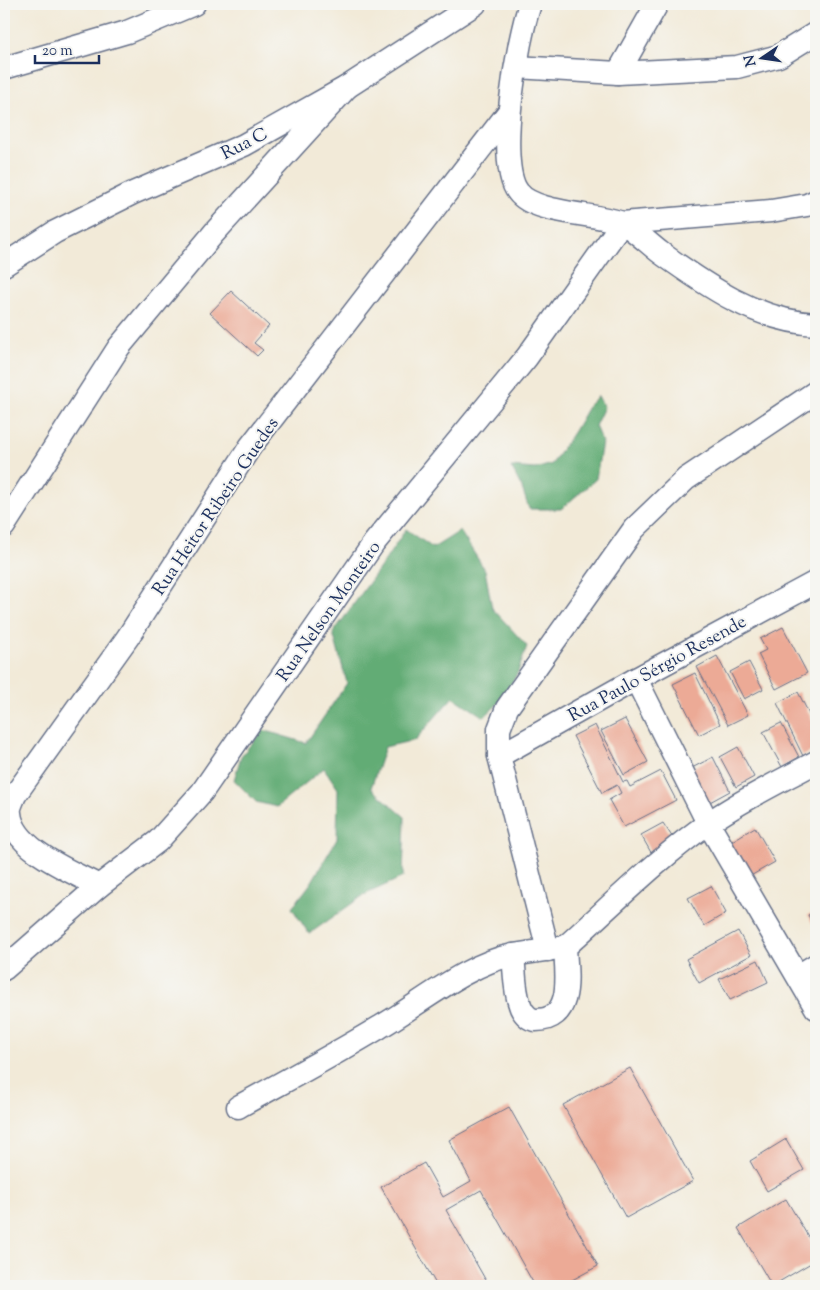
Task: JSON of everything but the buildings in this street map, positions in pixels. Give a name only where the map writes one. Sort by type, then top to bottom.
[{"type":"street","points":[[4,68],[127,32],[194,4]]},
{"type":"street","name":"Rua C","points":[[4,265],[55,232],[133,193],[244,145],[347,87],[476,4]]},
{"type":"street","points":[[530,4],[525,19],[508,113],[510,172],[518,193],[534,204],[622,223],[771,212],[807,206],[816,201]]},
{"type":"street","points":[[618,73],[657,4]]},
{"type":"street","points":[[516,67],[618,73],[737,67],[779,56],[816,33]]},
{"type":"street","points":[[4,526],[119,347],[214,233],[347,87]]},
{"type":"street","name":"Rua Heitor Ribeiro Guedes","points":[[99,886],[31,849],[21,839],[13,826],[9,811],[15,795],[128,638],[250,447],[508,113]]},
{"type":"street","points":[[622,223],[707,285],[764,314],[816,324]]},
{"type":"street","name":"Rua Nelson Monteiro","points":[[4,969],[99,886],[158,842],[202,792],[374,543],[528,357],[622,223]]},
{"type":"street","points":[[513,955],[519,1004],[524,1013],[533,1020],[544,1019],[557,1013],[565,1000],[567,985],[499,756],[499,728],[507,708],[634,529],[686,479],[816,392]]},
{"type":"street","name":"Rua Paulo Sérgio Resende","points":[[499,756],[636,678],[816,582]]},
{"type":"street","points":[[636,678],[708,823],[807,970],[816,1008]]},
{"type":"street","points":[[238,1107],[381,1027],[461,976],[496,958],[557,948],[708,823],[816,762]]},
{"type":"green space","points":[[598,396],[604,407],[595,426],[602,442],[596,479],[561,509],[529,509],[522,488],[511,467],[535,469],[552,464],[589,405]]},
{"type":"green space","points":[[406,529],[433,548],[460,531],[485,570],[492,608],[527,646],[518,672],[503,699],[484,717],[453,697],[415,740],[385,747],[371,788],[405,817],[403,877],[364,895],[309,934],[292,908],[311,883],[337,839],[338,789],[324,768],[277,807],[256,802],[234,780],[241,756],[263,730],[306,743],[347,683],[333,633]]}]
